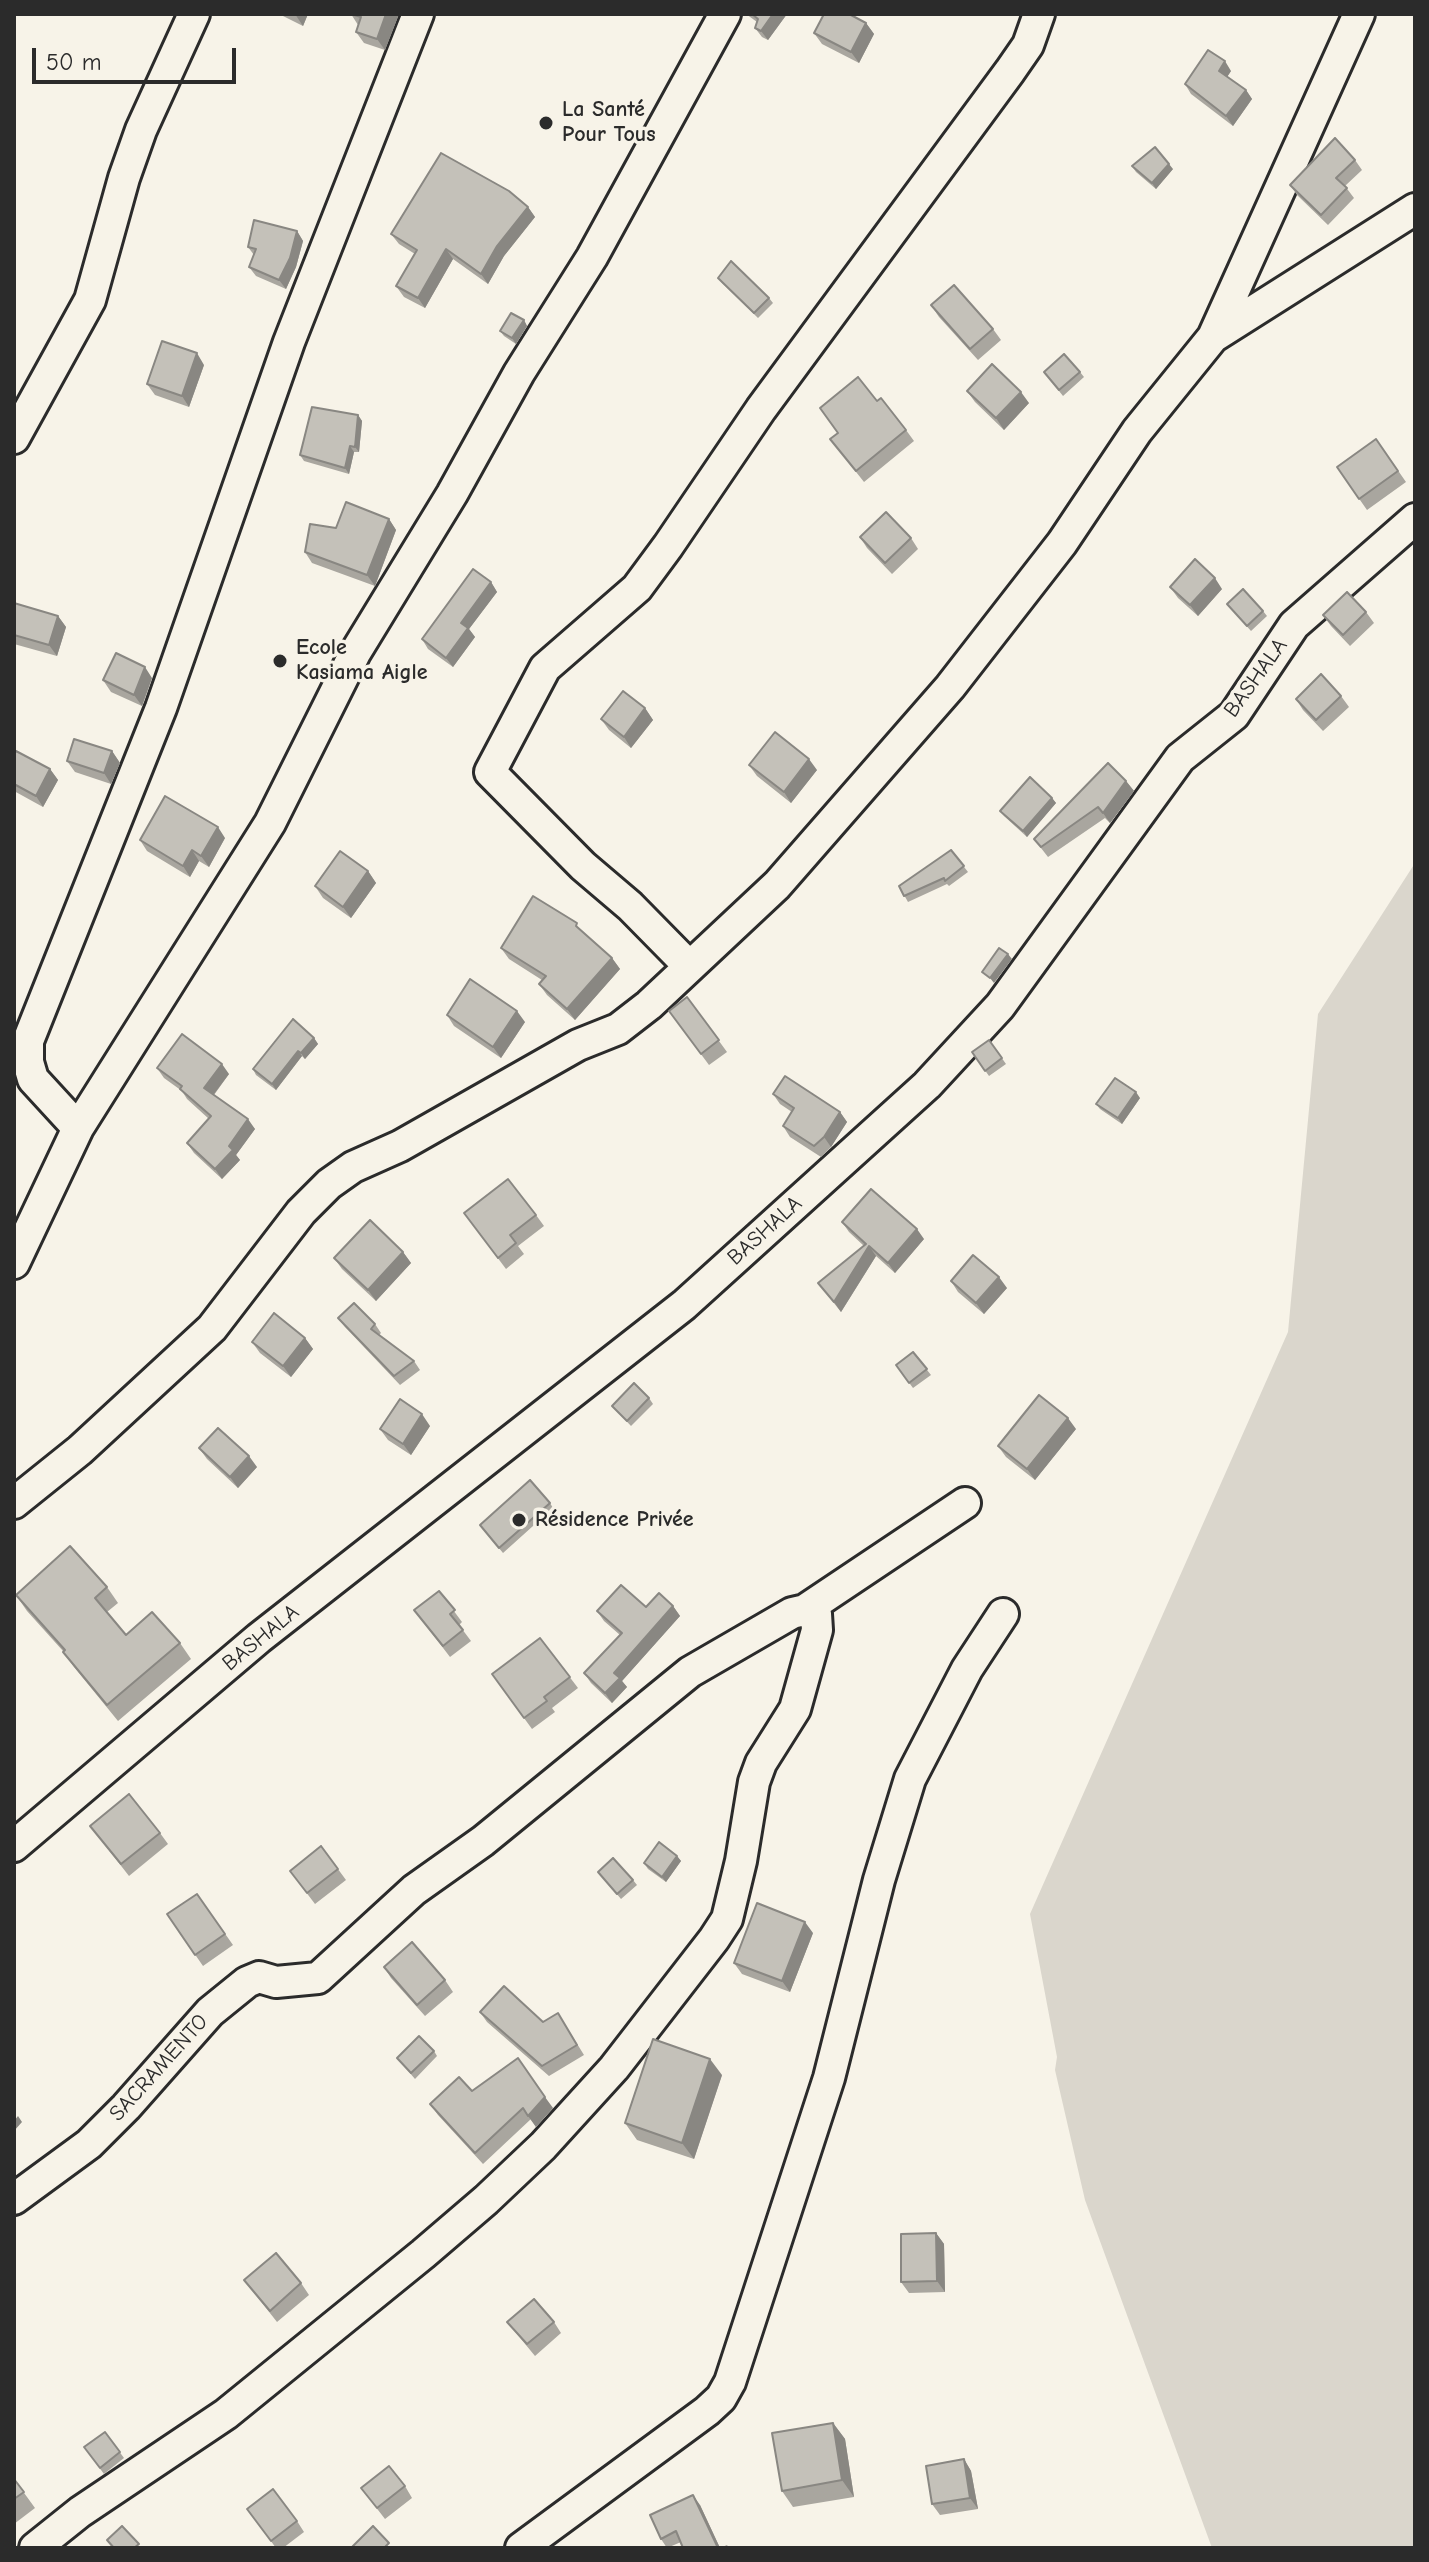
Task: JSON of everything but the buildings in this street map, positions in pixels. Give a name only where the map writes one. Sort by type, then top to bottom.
[{"type":"street","points":[[14,438],[90,300],[137,142],[194,14]]},
{"type":"street","points":[[78,1128],[33,1079],[28,1062],[28,1041],[161,708],[289,342],[418,14]]},
{"type":"street","points":[[14,1263],[78,1128],[270,823],[355,653],[452,494],[519,373],[592,257],[725,14]]},
{"type":"street","points":[[689,966],[490,772],[545,668],[637,588],[761,409],[1010,71],[1028,45],[1039,14]]},
{"type":"street","points":[[14,1503],[80,1450],[212,1328],[301,1212],[329,1184],[353,1167],[400,1146],[578,1045],[618,1029],[649,1005],[777,885],[950,687],[1062,543],[1137,431],[1213,337],[1359,14]]},
{"type":"street","points":[[1213,337],[1415,209]]},
{"type":"street","name":"BASHALA","points":[[14,1846],[259,1638],[684,1305],[927,1085],[1000,1006],[1180,758],[1234,715],[1294,625],[1415,519]]},
{"type":"street","points":[[805,1610],[965,1503]]},
{"type":"street","points":[[35,2548],[80,2512],[226,2414],[375,2294],[486,2200],[543,2146],[614,2068],[727,1919],[741,1861],[754,1782],[761,1763],[795,1709],[817,1630],[816,1614],[805,1610]]},
{"type":"street","name":"SACRAMENTO","points":[[14,2199],[89,2144],[210,2012],[247,1982],[259,1977],[276,1982],[318,1978],[414,1890],[483,1841],[587,1759],[676,1683],[727,1649],[772,1627],[792,1613],[805,1610]]},
{"type":"street","points":[[521,2548],[707,2411],[721,2398],[730,2382],[829,2078],[879,1880],[910,1779],[967,1669],[1003,1614]]},
{"type":"shaded area","points":[[1415,863],[1415,2548],[1212,2548],[1085,2200],[1055,2070],[1057,2057],[1030,1914],[1288,1332],[1318,1014]]},
{"type":"place","name":"La Santé Pour Tous","points":[[546,123]]},
{"type":"place","name":"Ecole Kasiama Aigle","points":[[280,661]]},
{"type":"place","name":"Résidence Privée","points":[[519,1520]]}]
